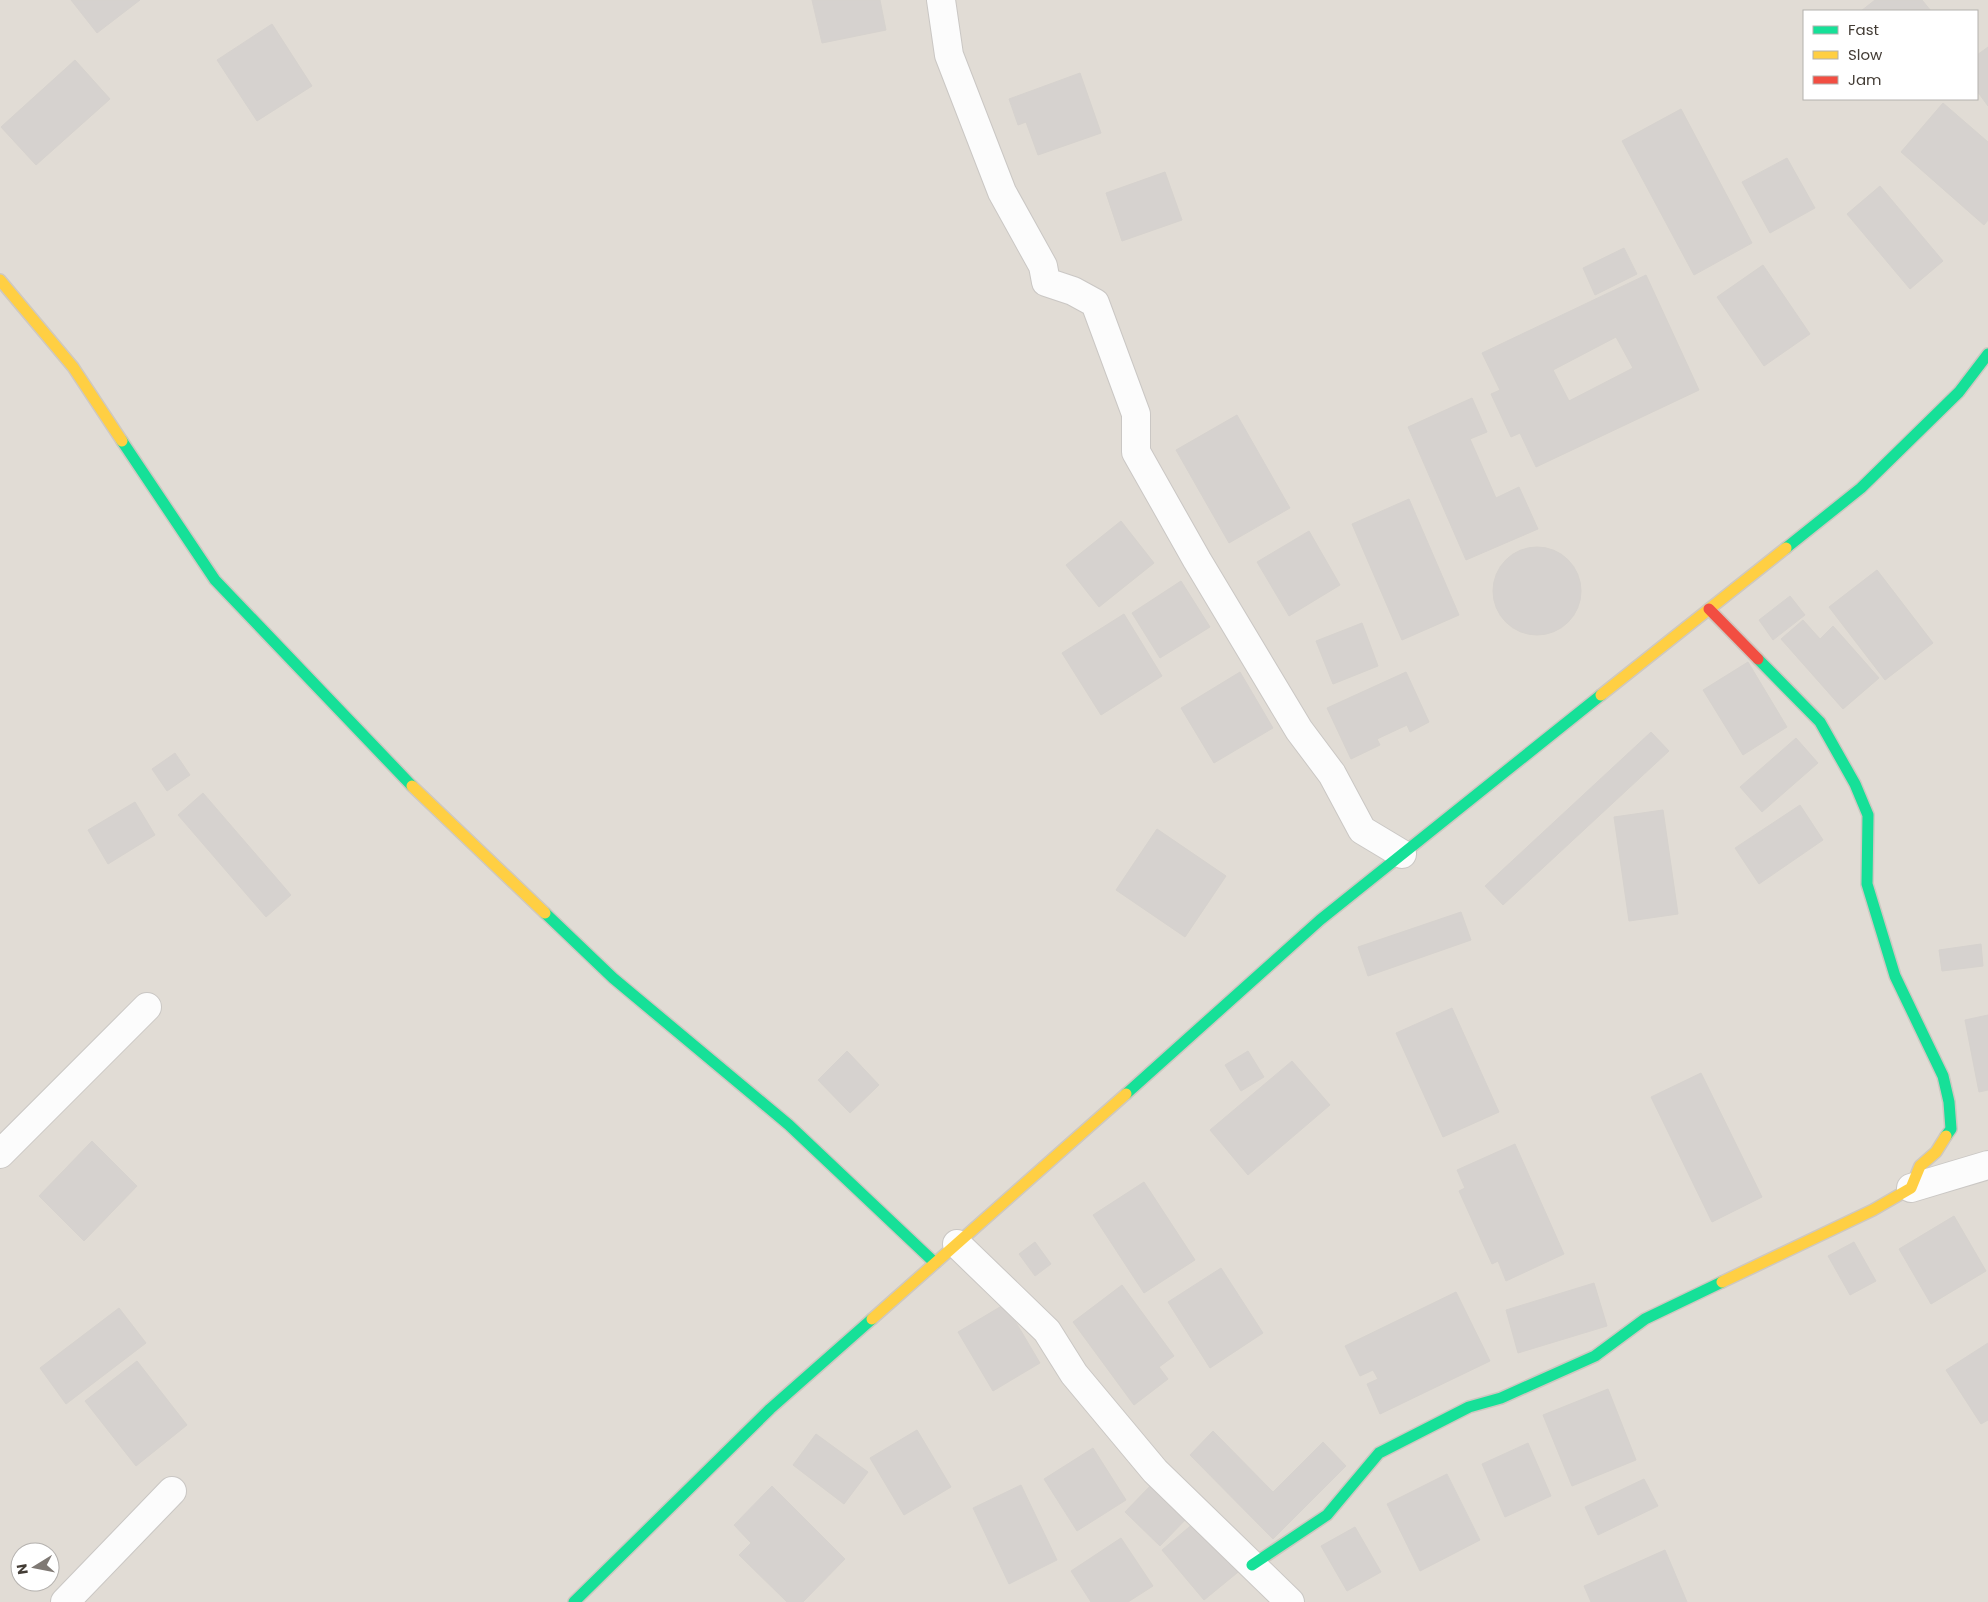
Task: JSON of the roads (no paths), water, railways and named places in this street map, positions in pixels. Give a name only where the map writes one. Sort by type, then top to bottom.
[{"type":"street","points":[[941,0],[949,55],[1002,192],[1043,266],[1046,282],[1073,291],[1095,303],[1136,414],[1136,452],[1197,560],[1300,730],[1332,774],[1362,830],[1402,854]]},
{"type":"street","points":[[0,280],[73,367],[215,580],[395,770],[613,978],[789,1125],[935,1263]]},
{"type":"street","points":[[574,1602],[770,1409],[1320,920],[1860,488],[1959,392],[1988,354]]},
{"type":"street","points":[[1709,609],[1820,722],[1855,784],[1868,815],[1866,884],[1894,976],[1943,1076],[1949,1102],[1951,1129],[1936,1152],[1920,1166],[1911,1188]]},
{"type":"street","points":[[0,1154],[147,1007]]},
{"type":"street","points":[[1252,1565],[1327,1514],[1378,1454],[1469,1408],[1500,1398],[1595,1356],[1646,1319],[1846,1223],[1911,1188],[1988,1165]]},
{"type":"street","points":[[957,1244],[1047,1332],[1074,1374],[1155,1471],[1290,1602]]},
{"type":"street","points":[[65,1602],[172,1490]]}]
